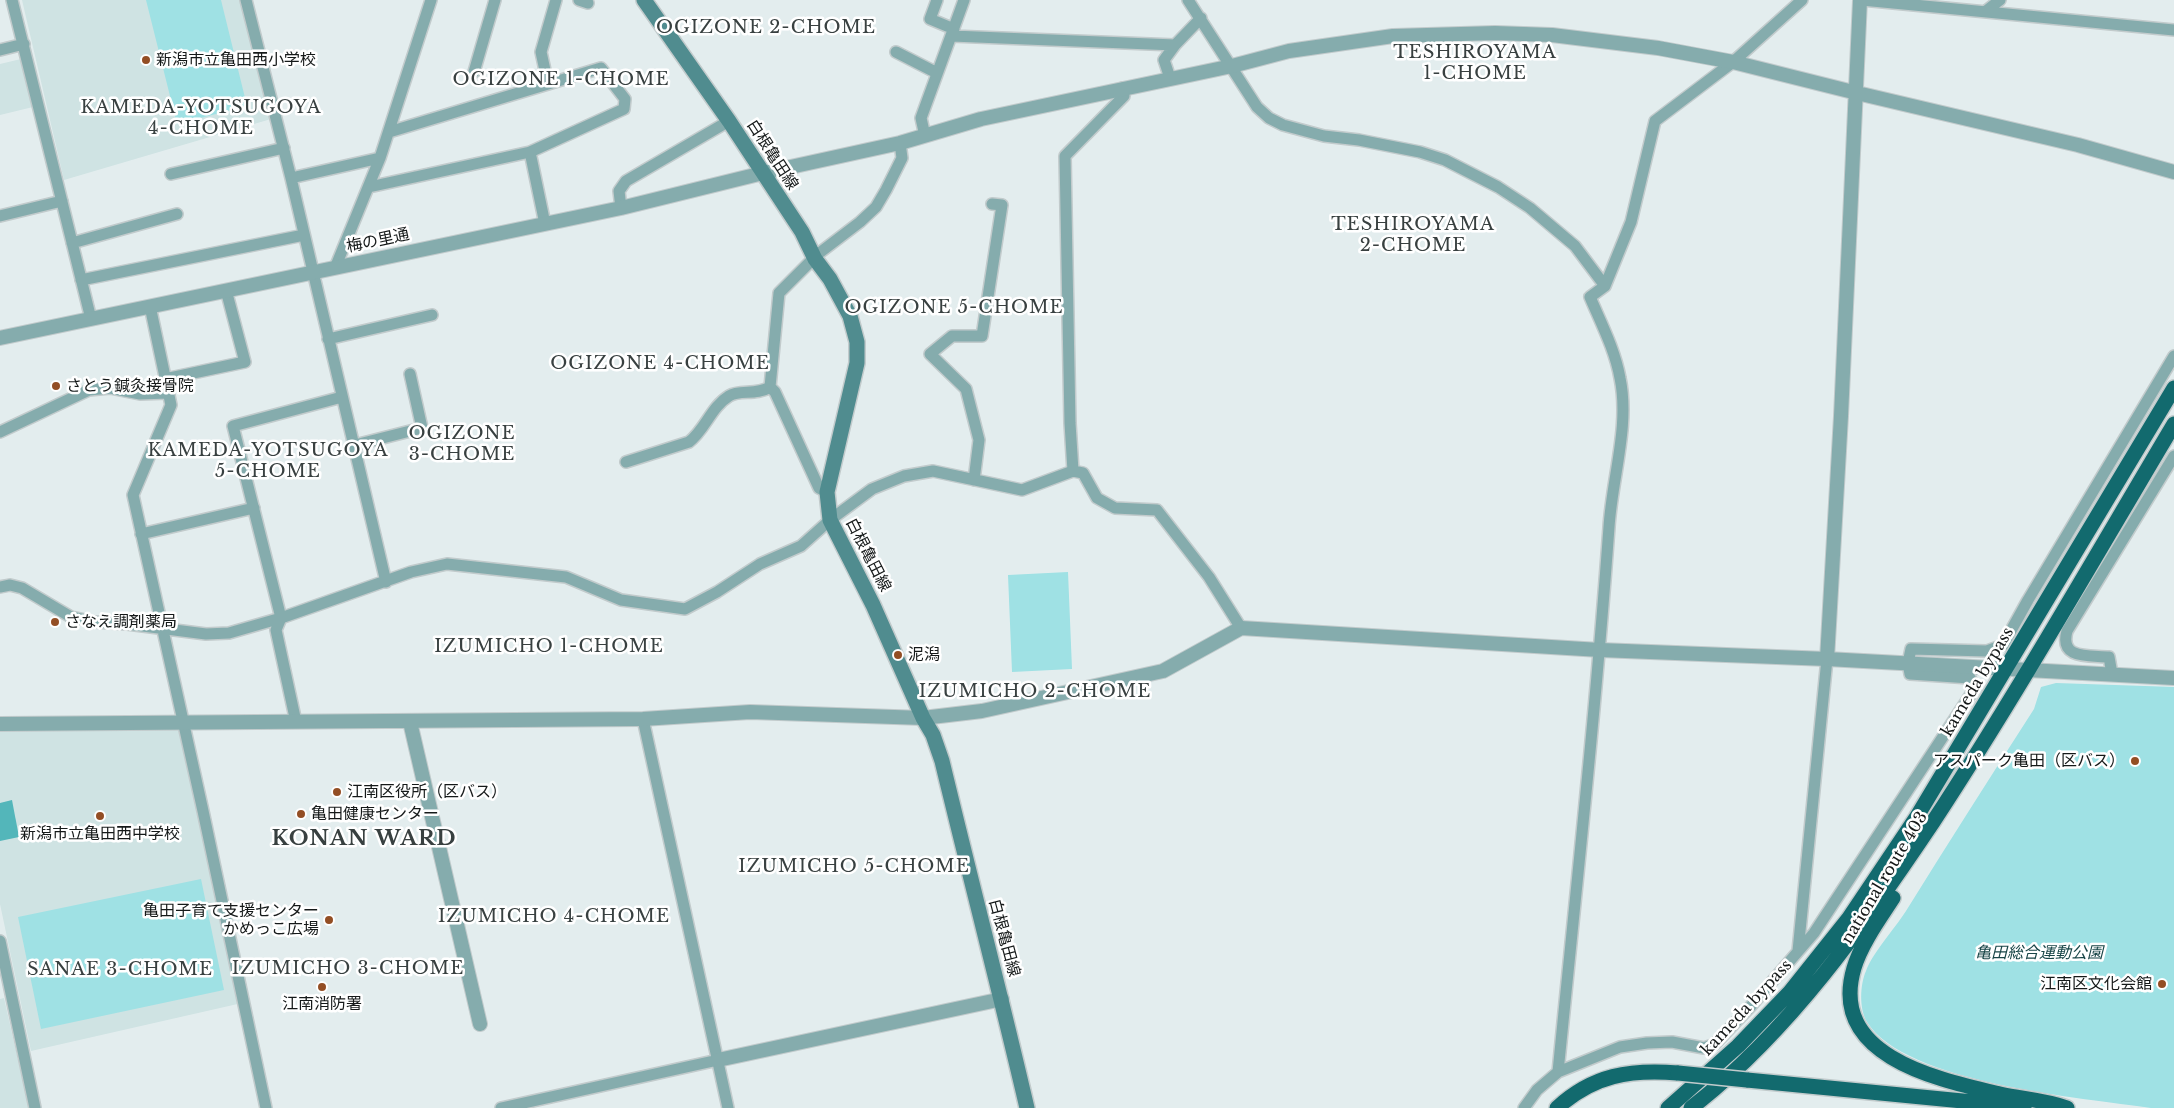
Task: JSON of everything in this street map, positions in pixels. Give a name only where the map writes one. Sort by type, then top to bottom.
[{"type":"highway","name":"kameda bypass","points":[[1668,1108],[1738,1046],[1790,992],[1849,918],[1916,818],[2174,388]]},
{"type":"highway","name":"kameda bypass","points":[[1691,1108],[1707,1103],[1804,998],[1858,931],[1972,762],[2174,424]]},
{"type":"highway","name":"national route 403","points":[[1972,762],[1925,848],[1872,930],[1854,967],[1850,996],[1855,1022],[1871,1043],[1890,1057],[1931,1075],[2001,1094],[2067,1108]]},
{"type":"highway","points":[[1557,1108],[1572,1095],[1602,1079],[1629,1072],[1654,1071],[2036,1108]]},
{"type":"highway","points":[[1703,1079],[1702,1089],[1707,1103]]},
{"type":"main road","name":"白根亀田線","points":[[644,1],[729,121],[802,232],[815,259],[830,280],[850,316],[857,342],[857,363],[827,492],[830,520],[873,605],[922,718],[933,735],[942,761],[1002,999],[1027,1108]]},
{"type":"street","points":[[12,0],[91,319]]},
{"type":"street","points":[[246,0],[284,148],[386,582]]},
{"type":"street","points":[[335,268],[380,158],[431,0]]},
{"type":"street","points":[[474,72],[495,0]]},
{"type":"street","points":[[548,84],[541,52],[556,0]]},
{"type":"street","points":[[937,0],[930,19],[953,33],[1175,45]]},
{"type":"street","points":[[925,136],[921,118],[964,0]]},
{"type":"street","points":[[1188,0],[1257,106],[1269,118],[1283,125],[1324,136],[1358,140],[1420,152],[1445,160],[1498,187],[1530,208],[1575,246],[1605,286]]},
{"type":"street","points":[[1558,1072],[1600,650],[1609,522],[1622,409],[1620,378],[1607,335],[1590,297],[1605,286],[1631,222],[1656,121],[1733,62],[1802,0]]},
{"type":"street","points":[[1798,951],[1827,659],[1861,0],[2174,30]]},
{"type":"street","points":[[1986,11],[2000,0]]},
{"type":"street","points":[[1170,78],[1164,60],[1175,45],[1201,18]]},
{"type":"street","name":"梅の里通","points":[[0,338],[621,208],[763,173],[900,143],[981,119],[1232,66],[1289,50],[1394,36],[1495,33],[1552,35],[1599,40],[1733,62],[2078,145],[2174,172]]},
{"type":"street","points":[[0,50],[24,44]]},
{"type":"street","points":[[896,52],[937,73]]},
{"type":"street","points":[[369,187],[530,152],[624,109],[625,99],[601,68],[389,132]]},
{"type":"street","points":[[1073,471],[1069,405],[1065,156],[1124,96],[1123,88]]},
{"type":"street","points":[[621,208],[619,191],[626,182],[729,121]]},
{"type":"street","points":[[770,387],[779,293],[818,254],[860,222],[876,206],[899,166],[902,158],[900,143]]},
{"type":"street","points":[[171,174],[284,148]]},
{"type":"street","points":[[530,152],[545,224]]},
{"type":"street","points":[[291,178],[380,158]]},
{"type":"street","points":[[0,216],[62,201]]},
{"type":"street","points":[[974,480],[979,440],[966,389],[930,354],[952,336],[982,336],[1002,205],[992,204]]},
{"type":"street","points":[[72,243],[177,214]]},
{"type":"street","points":[[81,280],[304,235]]},
{"type":"street","points":[[165,378],[245,362],[226,290]]},
{"type":"street","points":[[150,306],[171,405],[133,494],[161,628],[184,722],[266,1108]]},
{"type":"street","points":[[328,339],[432,315]]},
{"type":"street","points":[[1524,1108],[1537,1090],[1558,1072],[1620,1047],[1647,1042],[1672,1042],[1704,1048],[1715,1044],[1751,1006],[1814,932],[1975,688],[1970,678],[1910,674],[1908,663],[1911,649],[1986,651],[2003,645],[2174,356]]},
{"type":"street","points":[[355,445],[422,428],[410,374]]},
{"type":"street","points":[[626,462],[689,442],[696,437],[715,408],[730,394],[762,392],[770,387]]},
{"type":"street","points":[[770,387],[775,392],[819,488],[827,492]]},
{"type":"street","points":[[0,432],[89,390],[110,388],[140,394],[168,393]]},
{"type":"street","points":[[296,722],[276,630],[281,618],[233,426],[342,397]]},
{"type":"street","points":[[2066,536],[2131,428]]},
{"type":"street","points":[[2112,674],[2109,657],[2073,653],[2067,648],[2064,641],[2067,631],[2174,456]]},
{"type":"street","points":[[0,587],[10,585],[22,588],[71,617],[96,622],[206,634],[229,633],[281,618],[411,572],[447,564],[566,577],[621,600],[685,609],[717,592],[760,564],[801,546],[830,520],[872,489],[904,476],[932,471],[1022,490],[1073,471],[1084,473],[1096,498],[1115,508],[1157,510],[1209,577],[1240,628]]},
{"type":"street","points":[[141,534],[254,508]]},
{"type":"street","points":[[0,724],[644,719],[750,712],[922,718],[982,711],[1164,671],[1240,628],[1600,650],[1827,659],[2174,678]]},
{"type":"street","points":[[644,719],[728,1108]]},
{"type":"street","points":[[410,722],[480,1024]]},
{"type":"street","points":[[0,940],[35,1108]]},
{"type":"street","points":[[501,1108],[1002,999]]},
{"type":"shaded area","name":"新潟市立亀田西小学校","points":[[22,0],[240,0],[271,119],[64,180]]},
{"type":"shaded area","points":[[21,59],[33,107],[0,115],[0,64]]},
{"type":"shaded area","name":"新潟市立亀田西中学校","points":[[0,726],[181,728],[242,1003],[31,1051],[0,904]]},
{"type":"shaded area","points":[[12,800],[19,837],[0,841],[0,803]]},
{"type":"shaded area","points":[[4,998],[29,1108],[0,1108],[0,999]]},
{"type":"green space","points":[[146,0],[221,0],[247,106],[177,124]]},
{"type":"green space","points":[[1068,572],[1072,669],[1012,672],[1008,575]]},
{"type":"green space","name":"亀田総合運動公園","points":[[2056,683],[2174,687],[2174,1108],[2151,1108],[2083,1099],[1998,1084],[1956,1073],[1918,1060],[1887,1043],[1864,1017],[1861,997],[1862,983],[1873,957],[1906,911],[2034,709],[2041,687]]},
{"type":"green space","points":[[201,879],[224,990],[41,1029],[18,917]]},
{"type":"place","name":"新潟市立亀田西小学校","points":[[146,60]]},
{"type":"place","name":"さとう鍼灸接骨院","points":[[56,386]]},
{"type":"place","name":"さなえ調剤薬局","points":[[55,622]]},
{"type":"place","name":"泥潟","points":[[898,655]]},
{"type":"place","name":"アスパーク亀田（区バス）","points":[[2135,761]]},
{"type":"place","name":"江南区役所（区バス）","points":[[337,792]]},
{"type":"place","name":"亀田健康センター","points":[[301,814]]},
{"type":"place","name":"新潟市立亀田西中学校","points":[[100,816]]},
{"type":"place","name":"亀田子育て支援センター かめっこ広場","points":[[329,920]]},
{"type":"place","name":"江南区文化会館","points":[[2162,984]]},
{"type":"place","name":"江南消防署","points":[[322,987]]},
{"type":"district","name":"OGIZONE 2-CHOME","points":[[766,28]]},
{"type":"district","name":"TESHIROYAMA 1-CHOME","points":[[1475,63]]},
{"type":"district","name":"OGIZONE 1-CHOME","points":[[561,80]]},
{"type":"district","name":"KAMEDA-YOTSUGOYA 4-CHOME","points":[[201,118]]},
{"type":"district","name":"TESHIROYAMA 2-CHOME","points":[[1413,235]]},
{"type":"district","name":"OGIZONE 5-CHOME","points":[[954,308]]},
{"type":"district","name":"OGIZONE 4-CHOME","points":[[660,364]]},
{"type":"district","name":"OGIZONE 3-CHOME","points":[[462,444]]},
{"type":"district","name":"KAMEDA-YOTSUGOYA 5-CHOME","points":[[268,461]]},
{"type":"district","name":"IZUMICHO 1-CHOME","points":[[549,647]]},
{"type":"district","name":"IZUMICHO 2-CHOME","points":[[1035,692]]},
{"type":"district","name":"KONAN WARD","points":[[364,839]]},
{"type":"district","name":"IZUMICHO 5-CHOME","points":[[854,867]]},
{"type":"district","name":"IZUMICHO 4-CHOME","points":[[554,917]]},
{"type":"district","name":"IZUMICHO 3-CHOME","points":[[348,969]]},
{"type":"district","name":"SANAE 3-CHOME","points":[[120,970]]}]
